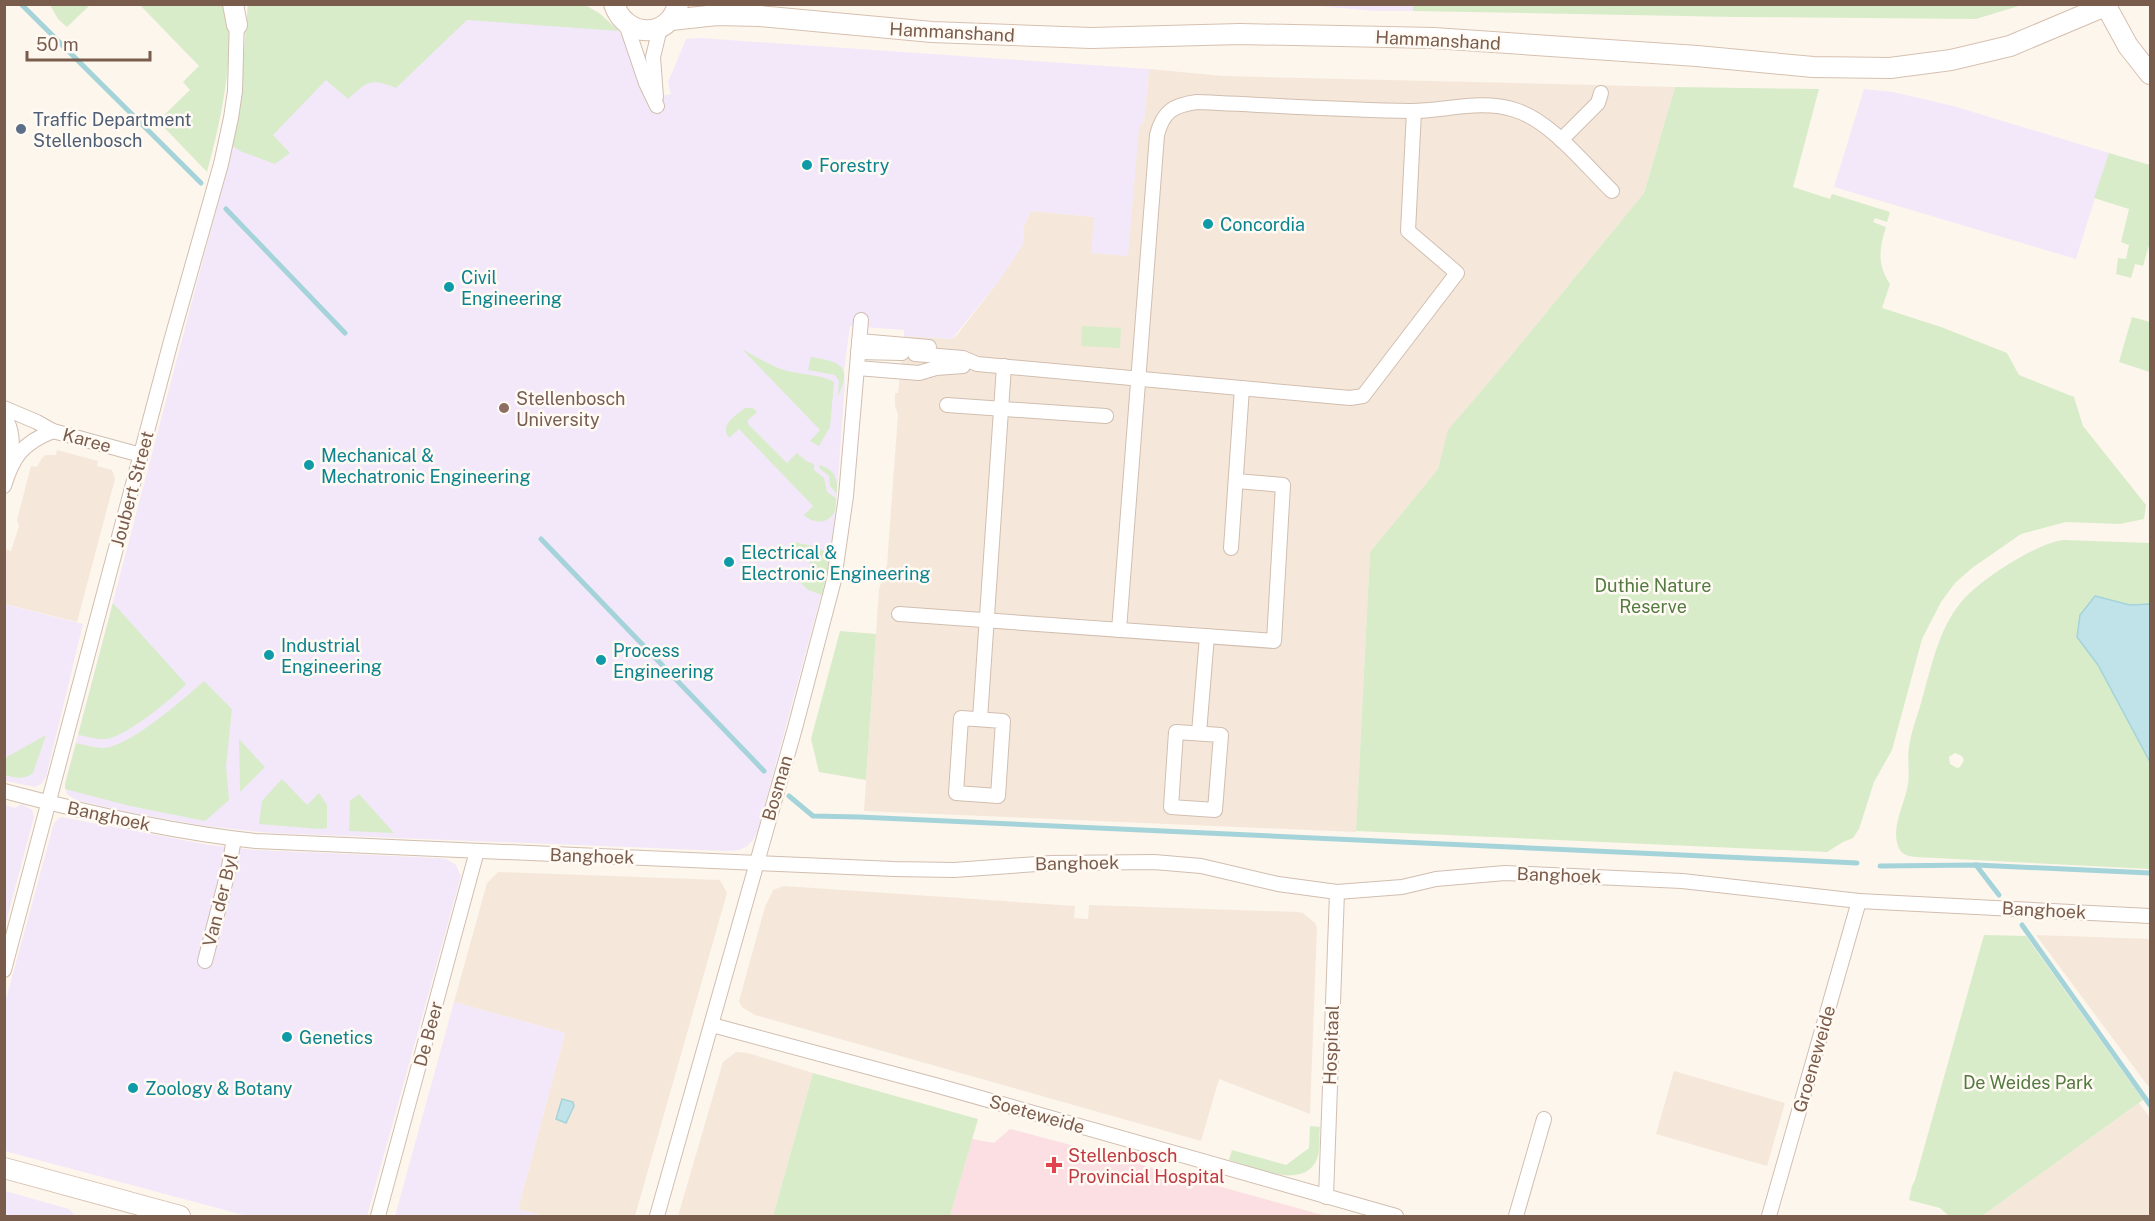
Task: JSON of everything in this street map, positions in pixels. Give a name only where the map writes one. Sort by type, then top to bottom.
[{"type":"street","points":[[233,4],[237,25]]},
{"type":"street","name":"Joubert Street","points":[[4,970],[224,152],[235,91],[238,4]]},
{"type":"street","name":"Hammanshand","points":[[725,4],[760,16]]},
{"type":"street","points":[[2105,5],[2128,46],[2151,74]]},
{"type":"street","name":"Hammanshand","points":[[615,11],[640,30],[670,17],[760,16],[932,32],[1079,38],[1240,34],[1434,38],[1698,56],[1813,67],[1890,68],[1951,60],[2010,46],[2105,5]]},
{"type":"street","points":[[615,11],[657,106],[653,57],[670,17]]},
{"type":"street","points":[[1561,140],[1598,103],[1601,93]]},
{"type":"street","points":[[1119,630],[1157,135],[1167,113],[1179,105],[1197,102],[1414,111],[1496,106],[1516,110],[1538,122],[1561,140],[1612,191]]},
{"type":"street","points":[[857,368],[919,373],[936,368],[977,364],[1350,398],[1363,396],[1456,273],[1408,231],[1414,111]]},
{"type":"street","name":"Bosman","points":[[657,1216],[795,728],[834,580],[846,496],[861,320]]},
{"type":"street","points":[[859,347],[932,347],[952,357]]},
{"type":"street","points":[[880,348],[908,354],[963,358],[977,364]]},
{"type":"street","points":[[980,719],[1004,366]]},
{"type":"street","points":[[1232,548],[1242,388]]},
{"type":"street","points":[[946,405],[1106,416]]},
{"type":"street","points":[[4,408],[53,431]]},
{"type":"street","name":"Karee","points":[[4,416],[11,427],[12,434],[10,466],[4,486]]},
{"type":"street","name":"Karee","points":[[10,466],[20,451],[31,442],[53,431],[141,455]]},
{"type":"street","points":[[899,614],[1274,641],[1283,485],[1236,481]]},
{"type":"street","points":[[1199,734],[1207,636]]},
{"type":"street","points":[[961,718],[980,719],[1003,721],[998,796],[956,793],[961,718]]},
{"type":"street","points":[[1176,732],[1199,734],[1221,735],[1215,810],[1171,807],[1176,732]]},
{"type":"street","name":"Banghoek","points":[[4,791],[121,819],[234,839],[954,870],[1051,863],[1164,863],[1201,866],[1278,884],[1337,892],[1402,887],[1436,879],[1505,873],[1682,881],[1859,901],[2151,916]]},
{"type":"street","name":"Van der Byl","points":[[205,961],[234,839]]},
{"type":"street","name":"De Beer","points":[[378,1216],[477,851]]},
{"type":"street","name":"Hospitaal","points":[[1326,1197],[1337,892]]},
{"type":"street","name":"Groeneweide","points":[[1769,1216],[1859,901]]},
{"type":"street","name":"Soeteweide","points":[[712,1024],[1396,1216]]},
{"type":"street","points":[[1516,1216],[1544,1119]]},
{"type":"street","points":[[4,1168],[180,1216]]},
{"type":"shaded area","name":"Stellenbosch University","points":[[248,5],[585,5],[599,13],[619,31],[662,96],[671,94],[668,82],[686,39],[700,38],[1149,69],[1144,122],[1139,127],[1128,256],[1091,253],[1094,217],[1031,211],[1024,226],[1023,244],[998,282],[952,339],[904,336],[904,330],[850,326],[844,371],[837,494],[830,562],[758,830],[746,847],[727,851],[271,833],[205,826],[127,812],[76,800],[67,794],[65,784],[219,199],[239,110]]},
{"type":"shaded area","points":[[1308,5],[1413,5],[1413,11],[1374,11]]},
{"type":"shaded area","points":[[1149,69],[1223,76],[1675,87],[1644,193],[1449,430],[1438,469],[1370,552],[1356,832],[864,811],[879,589],[887,565],[898,414],[895,406],[895,393],[898,393],[904,336],[952,339],[957,335],[998,282],[1023,244],[1024,226],[1031,211],[1095,217],[1139,127],[1144,122]]},
{"type":"shaded area","points":[[1864,89],[1893,92],[1953,106],[2109,153],[2076,259],[1834,187]]},
{"type":"shaded area","points":[[57,450],[98,461],[97,466],[112,470],[115,479],[77,622],[5,604],[4,549],[11,551],[19,526],[17,520],[31,466],[37,467],[45,455],[56,455]]},
{"type":"shaded area","points":[[4,604],[83,624],[46,777],[41,784],[35,787],[5,781]]},
{"type":"shaded area","points":[[22,804],[32,810],[34,817],[5,926],[5,805],[15,808]]},
{"type":"shaded area","points":[[61,817],[209,845],[257,850],[439,858],[456,865],[461,876],[367,1216],[247,1216],[5,1151],[5,1003],[54,823]]},
{"type":"shaded area","points":[[498,872],[720,880],[727,893],[635,1216],[543,1216],[518,1209],[565,1033],[454,1002],[487,883]]},
{"type":"shaded area","points":[[784,886],[1075,906],[1074,918],[1088,919],[1089,905],[1303,913],[1317,927],[1310,1114],[1219,1079],[1201,1141],[755,1015],[742,1007],[739,1001],[765,907],[773,890]]},
{"type":"shaded area","points":[[2036,935],[2150,939],[2150,1086],[2148,1086]]},
{"type":"shaded area","points":[[454,1002],[565,1033],[518,1209],[543,1216],[395,1216]]},
{"type":"shaded area","points":[[736,1052],[748,1053],[813,1073],[773,1216],[678,1216],[723,1062]]},
{"type":"shaded area","points":[[1674,1071],[1785,1103],[1767,1166],[1656,1134]]},
{"type":"shaded area","points":[[2139,1103],[2150,1118],[2150,1216],[1982,1216]]},
{"type":"shaded area","name":"Stellenbosch Provincial Hospital","points":[[1010,1129],[1326,1216],[950,1216],[972,1139],[994,1143]]},
{"type":"shaded area","points":[[5,1191],[69,1209],[75,1216],[5,1216]]},
{"type":"green space","points":[[1413,4],[2022,5],[1976,19],[1413,11]]},
{"type":"green space","points":[[50,5],[90,5],[67,27],[58,19]]},
{"type":"green space","points":[[140,5],[224,5],[228,23],[228,65],[217,133],[207,172],[158,121],[190,90],[183,82],[199,66]]},
{"type":"green space","points":[[248,5],[585,5],[599,13],[619,31],[467,20],[396,88],[375,82],[370,83],[360,88],[348,99],[326,80],[273,135],[290,153],[275,164],[240,151],[231,145],[239,110]]},
{"type":"green space","name":"Duthie Nature Reserve","points":[[1675,87],[1819,89],[1793,187],[1830,199],[1832,194],[1890,212],[1887,222],[1875,218],[1873,222],[1886,227],[1880,256],[1883,270],[1890,284],[1882,308],[1941,327],[2007,353],[2019,375],[2074,397],[2083,426],[2146,505],[2144,519],[2120,524],[2066,522],[2021,534],[1972,568],[1955,583],[1941,602],[1922,639],[1892,750],[1874,782],[1859,829],[1853,838],[1827,852],[1356,831],[1370,552],[1438,469],[1448,430],[1644,193]]},
{"type":"green space","points":[[2109,153],[2150,165],[2150,242],[2143,266],[2135,264],[2131,278],[2116,274],[2118,258],[2126,259],[2129,245],[2121,242],[2129,209],[2094,198]]},
{"type":"green space","points":[[2132,317],[2150,322],[2150,372],[2119,362]]},
{"type":"green space","points":[[1082,326],[1121,328],[1120,348],[1081,346]]},
{"type":"green space","points":[[742,349],[784,370],[834,382],[830,427],[819,446],[810,441],[820,430]]},
{"type":"green space","points":[[811,357],[836,363],[844,371],[838,396],[839,381],[835,375],[808,370]]},
{"type":"green space","points":[[745,408],[753,408],[757,412],[748,420],[748,424],[787,463],[797,453],[806,461],[814,464],[814,470],[824,478],[827,492],[836,498],[835,510],[831,517],[819,522],[807,518],[804,515],[813,506],[739,429],[729,438],[726,433],[727,425]]},
{"type":"green space","points":[[819,465],[829,469],[834,475],[837,494],[830,486],[829,476],[820,469]]},
{"type":"green space","points":[[2063,540],[2150,543],[2150,604],[2130,606],[2095,597],[2077,637],[2098,665],[2150,762],[2150,869],[1905,855],[1898,846],[1896,831],[1908,784],[1910,741],[1936,650],[1947,624],[1962,601],[1982,583],[2024,555]],"holes":[[[1955,753],[1962,756],[1964,760],[1960,767],[1957,768],[1950,764],[1949,757]]]},
{"type":"green space","points":[[790,542],[815,547],[823,550],[827,555],[828,570],[822,595],[808,590],[800,582],[815,568]]},
{"type":"green space","points":[[113,603],[186,684],[160,707],[125,732],[114,737],[99,739],[78,735]]},
{"type":"green space","points":[[840,631],[876,634],[866,780],[819,772],[811,739]]},
{"type":"green space","points":[[204,681],[232,709],[226,766],[229,800],[205,821],[130,806],[65,789],[76,743],[104,748],[128,740]]},
{"type":"green space","points":[[46,735],[33,773],[19,778],[5,775],[5,758]]},
{"type":"green space","points":[[239,739],[265,767],[240,792]]},
{"type":"green space","points":[[282,779],[307,805],[319,793],[327,805],[327,828],[259,824],[262,801]]},
{"type":"green space","points":[[359,794],[394,833],[349,831],[350,801]]},
{"type":"green space","name":"De Weides Park","points":[[1984,935],[2026,936],[2143,1100],[1982,1216],[1949,1216],[1940,1208],[1909,1200]]},
{"type":"green space","points":[[813,1073],[978,1119],[950,1216],[773,1216]]},
{"type":"green space","points":[[1310,1126],[1320,1127],[1319,1151],[1314,1164],[1306,1172],[1281,1175],[1229,1160],[1232,1150],[1286,1165],[1309,1148]]},
{"type":"water","points":[[2095,596],[2130,605],[2150,604],[2150,762],[2098,665],[2077,637],[2080,615]]},
{"type":"water","points":[[562,1099],[573,1102],[574,1106],[566,1123],[556,1119]]},
{"type":"waterway","points":[[21,4],[201,183]]},
{"type":"waterway","points":[[226,209],[345,333]]},
{"type":"waterway","points":[[541,539],[764,771]]},
{"type":"waterway","points":[[789,796],[813,816],[1857,863]]},
{"type":"waterway","points":[[1976,865],[1999,895]]},
{"type":"waterway","points":[[1880,866],[1976,865],[2150,873]]},
{"type":"waterway","points":[[2022,925],[2150,1105]]},
{"type":"place","name":"Traffic Department Stellenbosch","points":[[21,129]]},
{"type":"place","name":"Forestry","points":[[807,165]]},
{"type":"place","name":"Concordia","points":[[1208,224]]},
{"type":"place","name":"Civil Engineering","points":[[449,287]]},
{"type":"place","name":"Stellenbosch University","points":[[504,408]]},
{"type":"place","name":"Mechanical & Mechatronic Engineering","points":[[309,465]]},
{"type":"place","name":"Electrical & Electronic Engineering","points":[[729,562]]},
{"type":"place","name":"Industrial Engineering","points":[[269,655]]},
{"type":"place","name":"Process Engineering","points":[[601,660]]},
{"type":"place","name":"Genetics","points":[[287,1037]]},
{"type":"place","name":"Zoology & Botany","points":[[133,1088]]},
{"type":"place","name":"Stellenbosch Provincial Hospital","points":[[1054,1165]]}]
